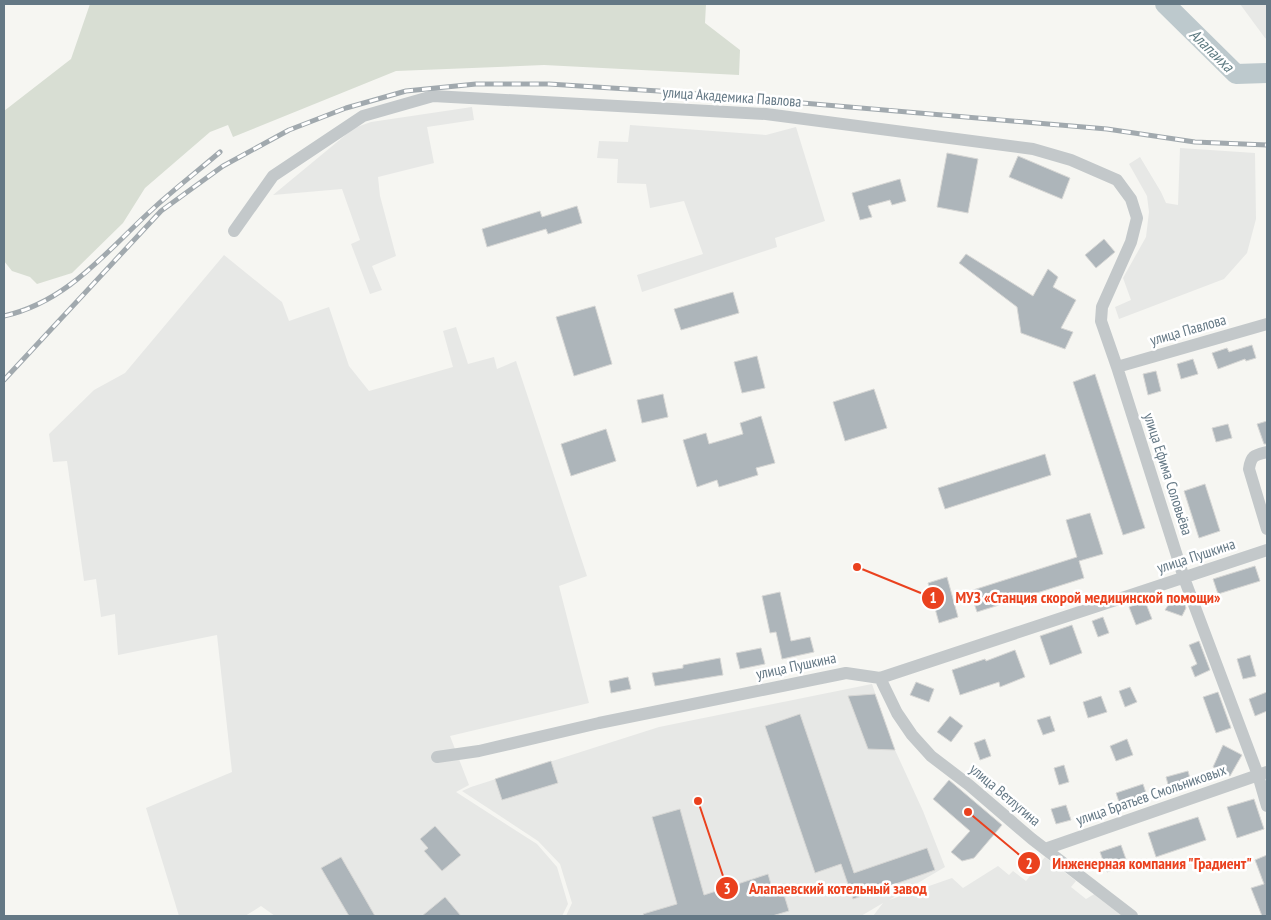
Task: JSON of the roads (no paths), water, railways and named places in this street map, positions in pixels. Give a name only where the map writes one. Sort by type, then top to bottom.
[{"type":"street","name":"улица Академика Павлова","points":[[234,231],[273,176],[281,170],[363,116],[434,96],[766,114],[1033,149],[1071,160],[1118,180],[1131,199],[1137,218],[1131,242],[1102,307],[1100,321]]},
{"type":"street","name":"улица Ефима Соловьёва","points":[[1100,321],[1117,367],[1184,578],[1263,773],[1267,806]]},
{"type":"street","name":"улица Павлова","points":[[1117,367],[1267,324]]},
{"type":"street","points":[[1267,452],[1254,456],[1250,461],[1249,469],[1267,529]]},
{"type":"street","name":"улица Пушкина","points":[[437,757],[479,751],[599,723],[846,673],[880,678],[1267,550]]},
{"type":"street","name":"улица Ветлугина","points":[[880,678],[897,713],[912,735],[931,756],[1045,849],[1132,916]]},
{"type":"street","name":"улица Братьев Смольниковых","points":[[1045,849],[1263,773]]},
{"type":"waterway","name":"Алапаиха","points":[[1165,4],[1236,74],[1267,73]]},
{"type":"railway","points":[[4,380],[161,211],[223,166],[289,130],[346,108],[406,91],[476,84],[549,84],[674,92],[1107,129],[1195,142],[1267,145]]},
{"type":"railway","points":[[4,316],[28,309],[49,299],[87,272],[138,222],[220,152]]},
{"type":"place","name":"МУЗ «Станция скорой медицинской помощи»","points":[[857,567]]},
{"type":"place","name":"Алапаевский котельный завод","points":[[698,801]]},
{"type":"place","name":"Инженерная компания \"Градиент\"","points":[[968,812]]}]
